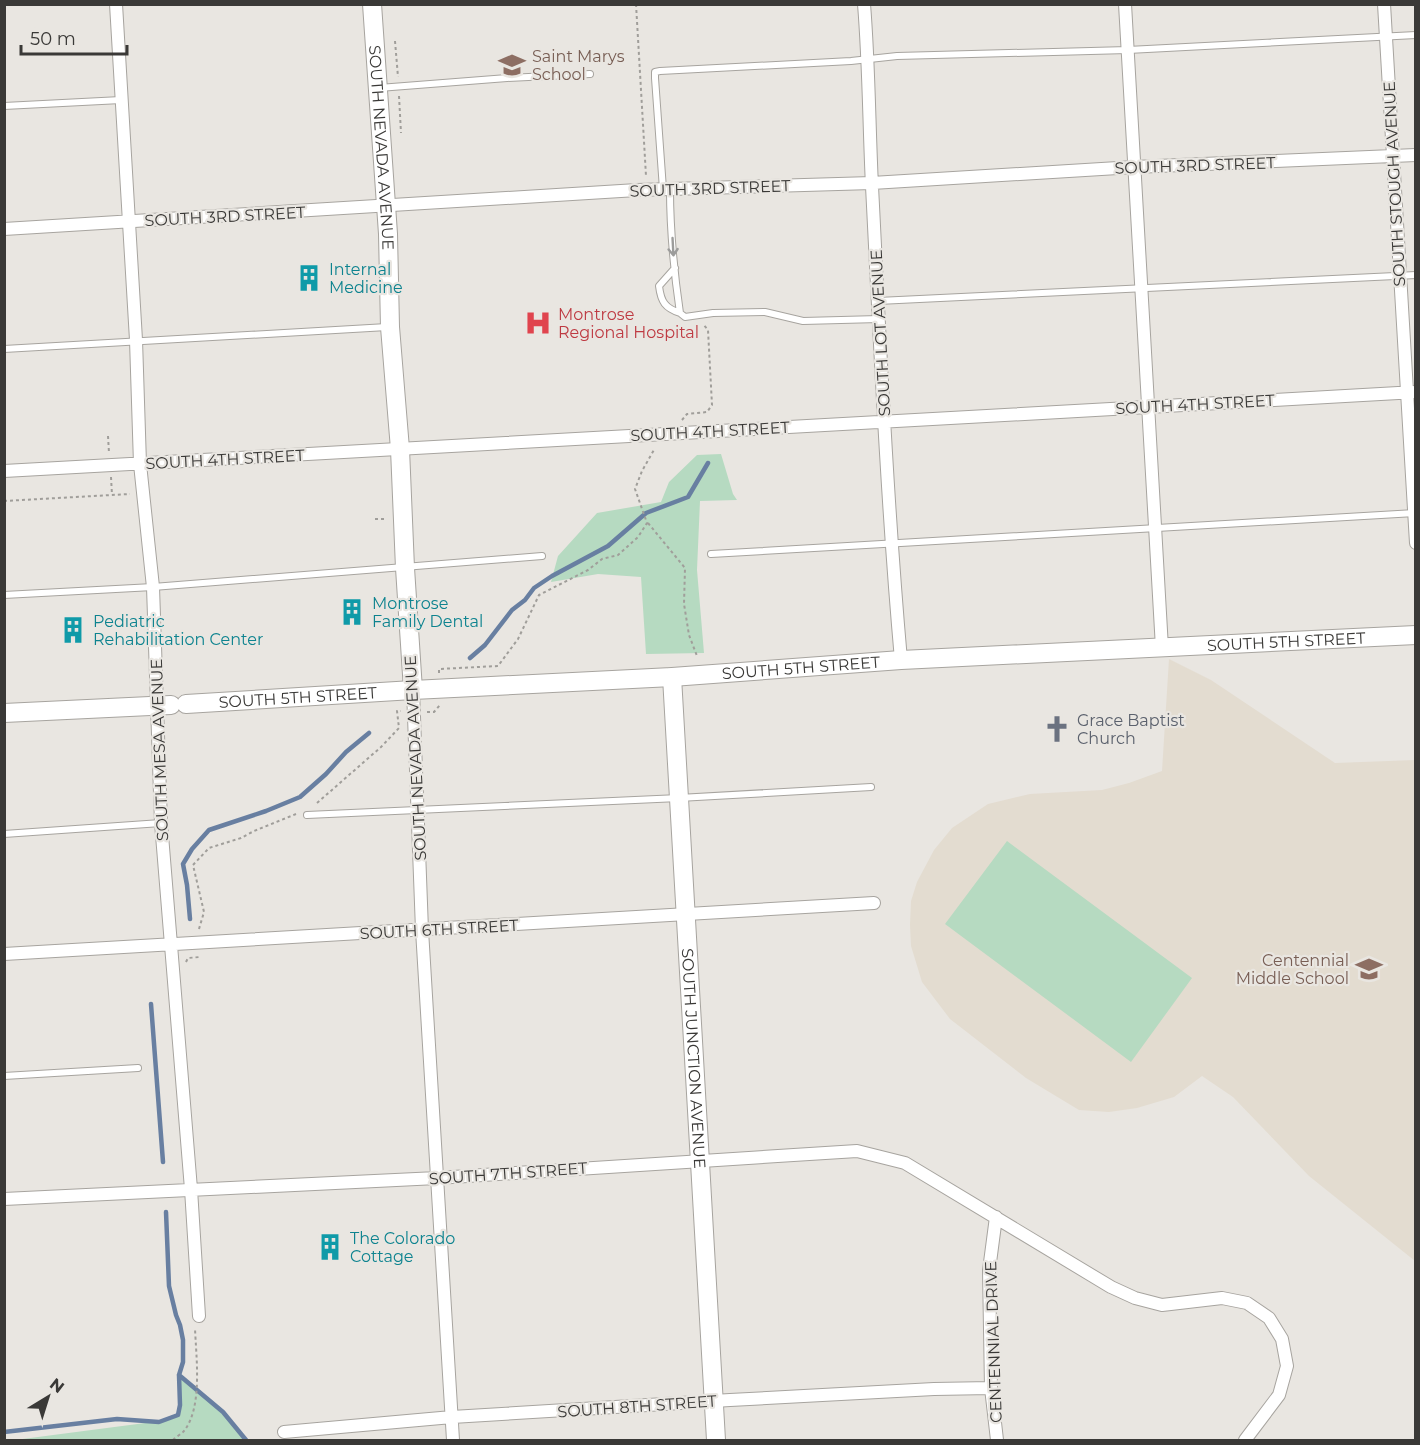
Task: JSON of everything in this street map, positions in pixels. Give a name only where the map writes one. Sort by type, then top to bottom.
[{"type":"street","name":"SOUTH MESA AVENUE","points":[[116,4],[136,340],[140,464],[153,587],[171,705],[161,823],[191,1189],[197,1321]]},
{"type":"street","name":"SOUTH NEVADA AVENUE","points":[[372,4],[386,207],[390,327],[400,449],[413,690],[422,930],[453,1440]]},
{"type":"street","name":"SOUTH LOT AVENUE","points":[[864,4],[869,59],[872,183],[891,543],[901,660]]},
{"type":"street","points":[[1125,4],[1161,648]]},
{"type":"street","name":"SOUTH STOUGH AVENUE","points":[[1384,4],[1399,275],[1411,392],[1416,543]]},
{"type":"street","name":"SOUTH 3RD STREET","points":[[4,229],[666,188],[872,183],[1134,167],[1392,158],[1416,155]]},
{"type":"street","name":"SOUTH 4TH STREET","points":[[4,471],[1411,392]]},
{"type":"street","name":"SOUTH 5TH STREET","points":[[4,713],[672,677],[901,660],[1416,635]]},
{"type":"street","name":"SOUTH JUNCTION AVENUE","points":[[672,677],[716,1440]]},
{"type":"street","name":"SOUTH 6TH STREET","points":[[4,954],[874,903]]},
{"type":"street","name":"SOUTH 7TH STREET","points":[[4,1199],[437,1178],[857,1151],[905,1163],[996,1217]]},
{"type":"street","points":[[996,1217],[1111,1287],[1135,1299],[1162,1305],[1222,1298],[1247,1304],[1269,1318],[1282,1339],[1287,1366],[1279,1395],[1245,1440]]},
{"type":"street","name":"CENTENNIAL DRIVE","points":[[996,1217],[989,1270],[992,1388],[997,1440]]},
{"type":"street","name":"SOUTH 8TH STREET","points":[[284,1432],[452,1417],[934,1389],[992,1388]]},
{"type":"lane","points":[[680,313],[656,72],[897,56],[1128,50],[1416,35]]},
{"type":"lane","points":[[378,88],[590,74]]},
{"type":"lane","points":[[4,106],[122,100]]},
{"type":"lane","points":[[675,268],[659,286],[660,297],[664,305],[685,316],[765,312],[803,321],[879,319]]},
{"type":"lane","points":[[878,301],[1416,275]]},
{"type":"lane","points":[[4,349],[390,327]]},
{"type":"lane","points":[[711,554],[1414,513]]},
{"type":"lane","points":[[4,595],[153,587],[542,556]]},
{"type":"lane","points":[[304,814],[679,798],[871,787]]},
{"type":"lane","points":[[4,834],[161,823]]},
{"type":"lane","points":[[4,1076],[138,1068]]},
{"type":"path","points":[[636,4],[646,177]]},
{"type":"path","points":[[395,41],[398,79]]},
{"type":"path","points":[[399,96],[401,133]]},
{"type":"path","points":[[696,656],[689,635],[684,604],[684,567],[647,523],[635,489],[654,450],[687,414],[707,412],[712,405],[708,330],[701,322],[700,315]]},
{"type":"path","points":[[4,501],[143,494]]},
{"type":"path","points":[[375,519],[388,519]]},
{"type":"path","points":[[439,669],[498,666],[518,639],[539,595],[588,570],[602,559],[618,555],[638,537],[647,523]]},
{"type":"path","points":[[434,712],[440,705]]},
{"type":"path","points":[[311,807],[327,796],[399,728],[397,711]]},
{"type":"path","points":[[172,965],[187,964],[188,958],[200,957],[200,925],[204,912],[193,865],[209,848],[304,814]]},
{"type":"path","points":[[173,1440],[184,1431],[192,1417],[195,1402],[197,1321]]},
{"type":"shaded area","points":[[1169,659],[1211,680],[1335,763],[1415,760],[1415,1261],[1309,1176],[1233,1097],[1202,1076],[1174,1097],[1137,1108],[1109,1112],[1079,1110],[1026,1078],[950,1019],[922,982],[911,946],[911,901],[917,882],[934,850],[952,828],[988,804],[1030,794],[1102,790],[1162,771]]},
{"type":"green space","points":[[721,454],[733,494],[737,500],[700,501],[697,570],[704,653],[646,654],[641,577],[598,574],[551,582],[558,556],[597,513],[661,502],[669,482],[697,455]]},
{"type":"green space","points":[[1007,841],[1192,978],[1131,1062],[945,924]]},
{"type":"green space","points":[[179,1375],[223,1412],[246,1440],[15,1440],[168,1420],[178,1415]]},
{"type":"waterway","points":[[470,658],[485,645],[512,610],[525,600],[534,588],[608,546],[646,513],[688,497],[708,463]]},
{"type":"waterway","points":[[190,919],[183,864],[192,849],[209,830],[300,797],[369,733]]},
{"type":"waterway","points":[[151,1004],[163,1162]]},
{"type":"waterway","points":[[4,1432],[117,1419],[159,1422],[178,1415],[183,1340],[169,1286],[166,1212]]},
{"type":"waterway","points":[[179,1375],[223,1412],[246,1440]]},
{"type":"place","name":"Saint Marys School","points":[[512,65]]},
{"type":"place","name":"Internal Medicine","points":[[309,278]]},
{"type":"place","name":"Montrose Regional Hospital","points":[[538,323]]},
{"type":"place","name":"Montrose Family Dental","points":[[352,612]]},
{"type":"place","name":"Pediatric Rehabilitation Center","points":[[73,630]]},
{"type":"place","name":"Grace Baptist Church","points":[[1057,729]]},
{"type":"place","name":"Centennial Middle School","points":[[1369,969]]},
{"type":"place","name":"The Colorado Cottage","points":[[330,1247]]}]
